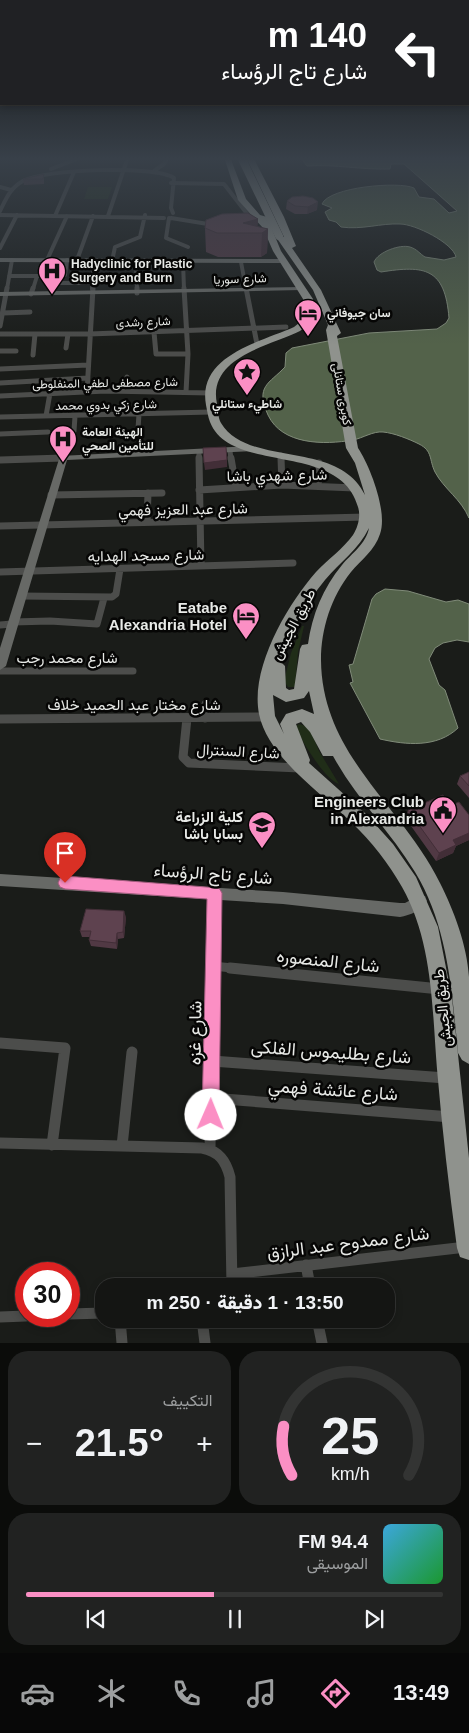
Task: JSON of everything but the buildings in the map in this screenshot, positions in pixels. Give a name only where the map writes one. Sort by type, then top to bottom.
[{"type":"highway","points":[[259,220],[288,258],[317,290],[333,328],[304,326],[289,334],[257,344],[239,354],[225,365],[214,381],[210,392],[212,412],[217,424],[226,436],[251,449],[319,463],[344,476],[362,498],[366,517]]},
{"type":"highway","points":[[270,220],[310,306],[304,326]]},
{"type":"highway","points":[[281,220],[291,243],[288,258]]},
{"type":"highway","name":"كوبرى ستانلى","points":[[333,328],[352,448],[358,457]]},
{"type":"highway","name":"طريق الجيش","points":[[358,457],[374,510],[376,528],[367,546],[335,585],[317,628],[313,663],[316,693],[326,725],[349,772],[412,851],[441,906],[459,968],[469,1053]]},
{"type":"highway","name":"طريق الجيش","points":[[366,517],[364,527],[354,542],[327,569],[309,591],[275,652],[266,691],[268,717],[289,752],[372,832],[398,864],[420,901],[432,938],[440,989],[469,1247]]},
{"type":"highway","points":[[275,652],[278,690],[289,696],[298,694],[303,688],[303,666],[306,650],[317,628]]},
{"type":"highway","points":[[305,768],[288,724],[290,719],[297,715],[311,719],[325,746],[349,772]]},
{"type":"street","points":[[0,248],[15,220]]},
{"type":"street","points":[[47,260],[65,220]]},
{"type":"street","points":[[77,260],[92,220]]},
{"type":"street","points":[[112,261],[115,247],[140,237],[144,220]]},
{"type":"street","points":[[168,220],[166,238],[188,247]]},
{"type":"street","points":[[194,220],[218,226]]},
{"type":"street","points":[[249,226],[259,220]]},
{"type":"street","points":[[0,260],[241,262],[288,258]]},
{"type":"street","points":[[0,326],[3,313],[3,294],[10,276],[12,260]]},
{"type":"street","points":[[65,275],[67,260]]},
{"type":"street","points":[[87,392],[94,260]]},
{"type":"street","points":[[183,262],[188,354],[186,392]]},
{"type":"street","points":[[241,262],[257,344]]},
{"type":"street","points":[[136,268],[138,293]]},
{"type":"street","points":[[10,276],[57,276]]},
{"type":"street","points":[[31,294],[37,276]]},
{"type":"street","points":[[53,283],[92,283]]},
{"type":"street","name":"شارع سوريا","points":[[3,294],[92,294],[301,288]]},
{"type":"street","points":[[3,313],[30,312]]},
{"type":"street","name":"شارع رشدى","points":[[0,334],[89,334],[304,326]]},
{"type":"street","points":[[154,332],[156,354],[188,354]]},
{"type":"street","points":[[33,355],[35,334]]},
{"type":"street","points":[[66,348],[68,334]]},
{"type":"street","points":[[0,351],[16,351]]},
{"type":"street","points":[[0,369],[88,365]]},
{"type":"street","points":[[126,391],[127,377]]},
{"type":"street","points":[[0,383],[88,378]]},
{"type":"street","name":"شارع مصطفى لطفي المنفلوطى","points":[[0,396],[126,391],[210,392]]},
{"type":"street","points":[[46,416],[50,393]]},
{"type":"street","name":"شارع زكي بدوي محمد","points":[[0,417],[212,412]]},
{"type":"street","points":[[138,429],[139,414]]},
{"type":"street","points":[[74,431],[75,416]]},
{"type":"street","points":[[0,434],[48,432]]},
{"type":"street","points":[[0,460],[199,453],[251,449]]},
{"type":"street","points":[[230,451],[236,487]]},
{"type":"street","points":[[199,453],[201,566]]},
{"type":"street","points":[[281,455],[282,485]]},
{"type":"street","points":[[0,666],[2,654],[63,458]]},
{"type":"street","points":[[318,486],[319,463]]},
{"type":"street","name":"شارع شهدي باشا","points":[[200,490],[282,485],[355,488]]},
{"type":"street","points":[[148,493],[148,522]]},
{"type":"street","points":[[51,495],[162,493]]},
{"type":"street","name":"شارع عبد العزيز فهمي","points":[[0,526],[366,517]]},
{"type":"street","name":"شارع مسجد الهدايه","points":[[0,572],[64,568],[120,569],[293,563]]},
{"type":"street","points":[[21,596],[104,598],[116,595],[120,569]]},
{"type":"street","points":[[0,625],[50,621],[98,624],[104,598]]},
{"type":"street","name":"شارع محمد رجب","points":[[0,671],[134,671]]},
{"type":"street","points":[[205,718],[206,704]]},
{"type":"street","name":"شارع مختار عبد الحميد خلاف","points":[[0,719],[268,717]]},
{"type":"street","name":"شارع السنترال","points":[[187,718],[183,757],[189,763],[305,768]]},
{"type":"street","name":"شارع تاج الرؤساء","points":[[0,880],[214,893],[400,910],[408,909],[420,901]]},
{"type":"street","name":"شارع غزه","points":[[210,1149],[214,893]]},
{"type":"street","name":"شارع المنصوره","points":[[213,966],[440,989]]},
{"type":"street","points":[[0,1043],[65,1048],[52,1145]]},
{"type":"street","points":[[122,1146],[132,1052]]},
{"type":"street","name":"شارع بطليموس الفلكى","points":[[212,1061],[449,1078]]},
{"type":"street","name":"شارع عائشة فهمي","points":[[211,1098],[453,1117]]},
{"type":"street","points":[[0,1143],[210,1149],[226,1163],[230,1177],[232,1278]]},
{"type":"street","name":"شارع ممدوح عبد الرازق","points":[[243,1278],[306,1266],[469,1247]]},
{"type":"street","points":[[306,1266],[308,1278]]},
{"type":"street","points":[[80,1314],[95,1313]]},
{"type":"street","points":[[0,1317],[15,1316]]},
{"type":"street","points":[[121,1328],[122,1343]]},
{"type":"street","points":[[203,1328],[205,1343]]},
{"type":"street","points":[[319,1328],[322,1343]]},
{"type":"shaded area","points":[[329,220],[469,220],[469,518],[462,505],[435,472],[427,450],[419,444],[401,436],[383,432],[342,442],[305,441],[283,432],[274,425],[268,415],[264,405],[263,392],[269,382],[285,367],[286,353],[292,348],[369,333],[437,329],[446,323],[449,318],[443,289],[430,274],[421,270],[410,269],[381,272],[377,270],[374,262],[376,258],[385,252],[406,246],[417,250],[425,257],[444,260],[456,257],[441,240],[407,225],[393,224],[356,228],[341,227],[336,222]]},
{"type":"shaded area","points":[[385,589],[408,591],[446,602],[458,600],[469,604],[469,642],[457,640],[443,643],[435,648],[429,659],[439,685],[445,690],[458,728],[441,739],[421,743],[400,743],[380,739],[350,683],[353,682],[349,665],[353,664],[372,599],[376,594]]},
{"type":"shaded area","points":[[302,626],[304,626],[298,652],[295,687],[288,687],[284,681],[291,653]]},
{"type":"shaded area","points":[[299,724],[309,727],[319,751],[339,784],[327,775],[314,759],[295,727]]},
{"type":"place","name":"Hadyclinic for Plastic Surgery and Burn","points":[[52,295]]},
{"type":"place","name":"سان جيوفاني","points":[[308,337]]},
{"type":"place","name":"شاطيء ستانلي","points":[[247,396]]},
{"type":"place","name":"الهيئة العامة للتأمين الصحي","points":[[63,463]]},
{"type":"place","name":"Eatabe Alexandria Hotel","points":[[246,640]]},
{"type":"place","name":"Engineers Club in Alexandria","points":[[443,834]]},
{"type":"place","name":"كلية الزراعة بسابا باشا","points":[[262,849]]},
{"type":"route","points":[[65,883],[214,893],[211,1115]]}]
